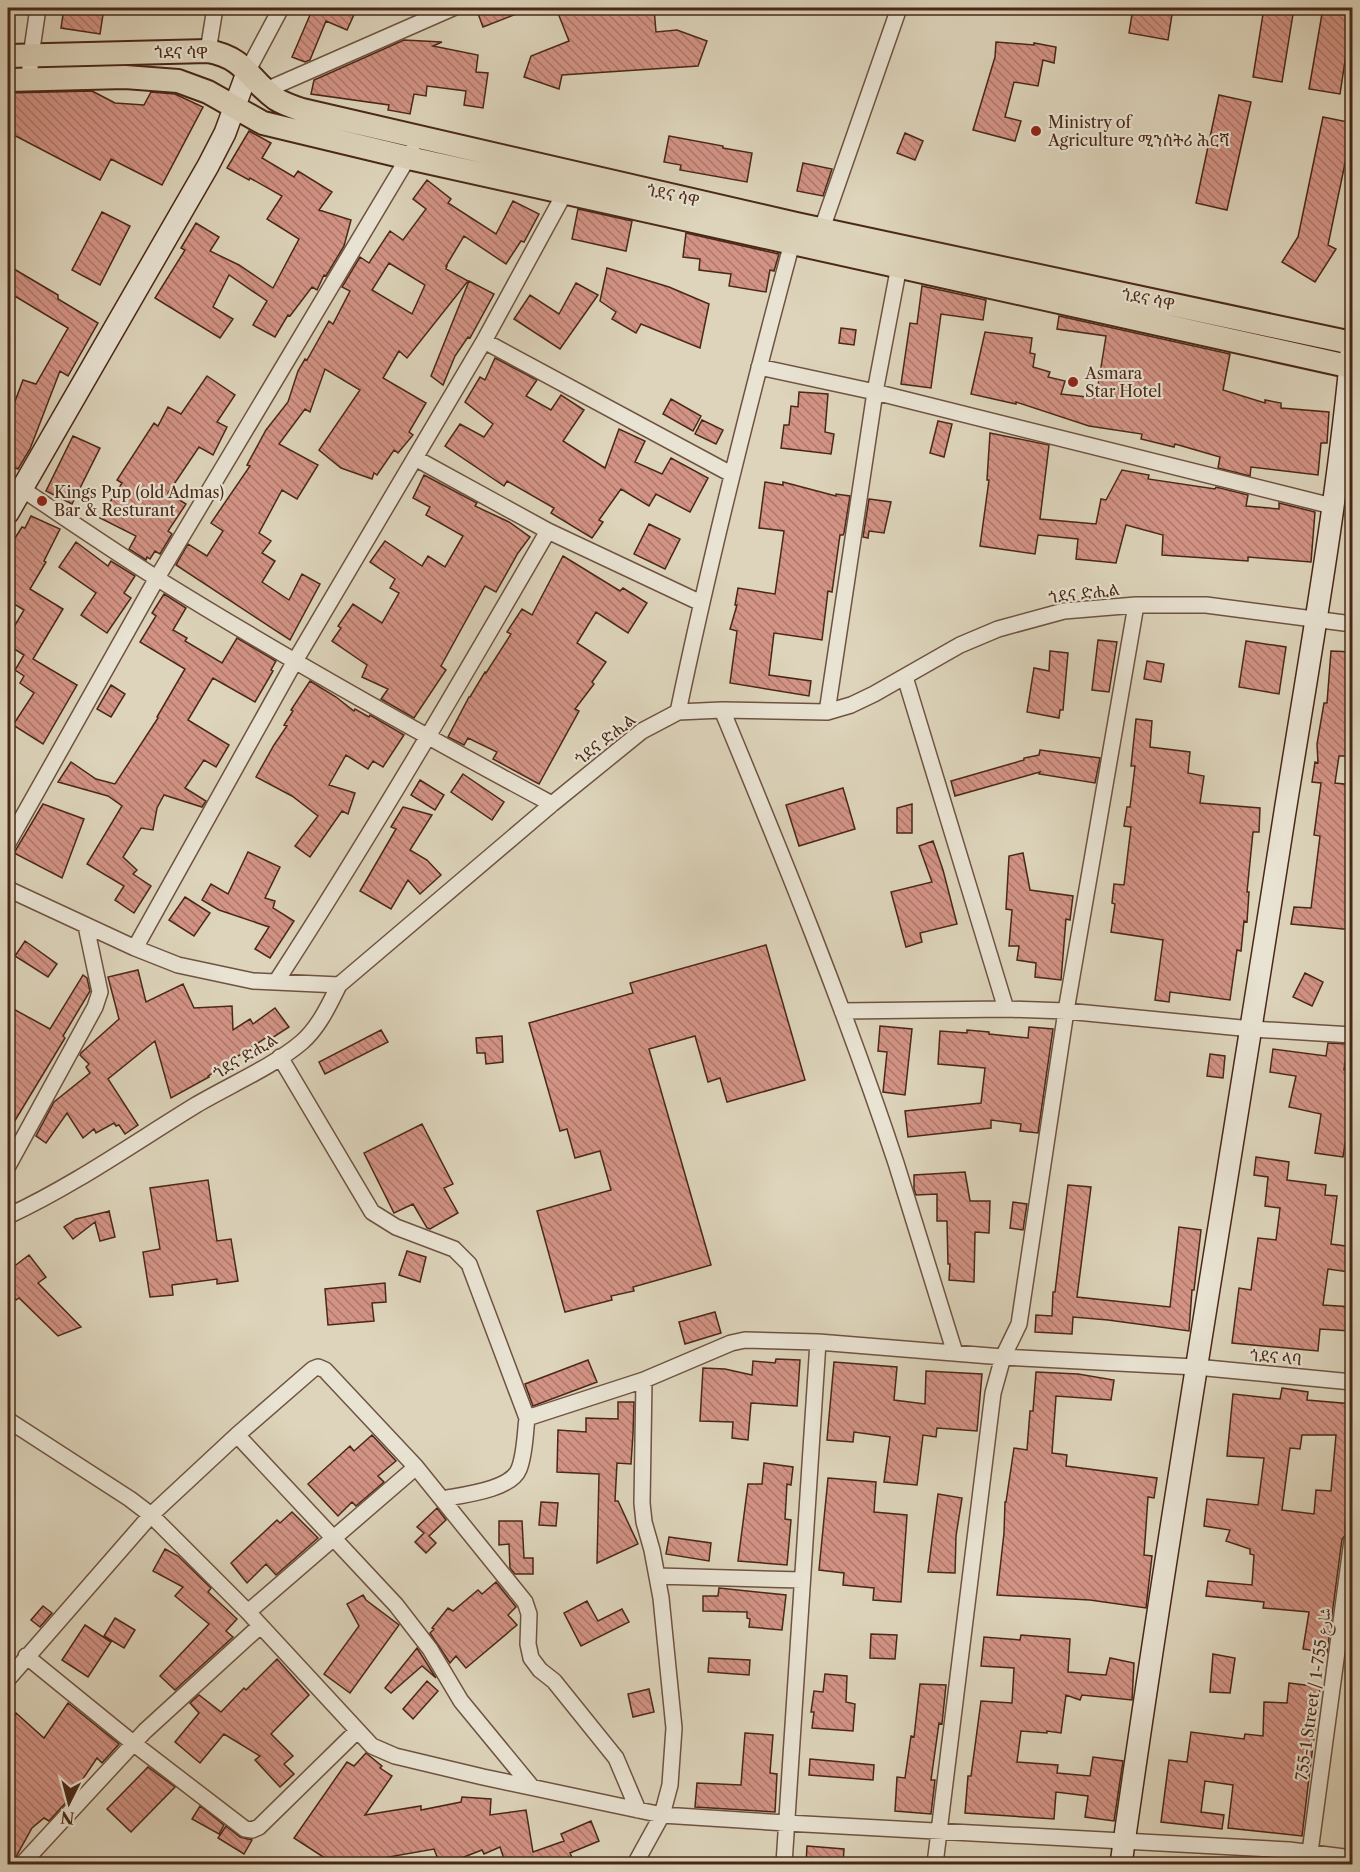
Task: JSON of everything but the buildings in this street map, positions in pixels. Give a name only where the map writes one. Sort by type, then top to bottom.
[{"type":"main road","name":"ጎደና ሳዋ","points":[[8,57],[208,51],[223,53],[248,70],[276,99],[302,110],[575,172],[819,239],[899,266],[1351,367]]},
{"type":"main road","name":"ጎደና ሳዋ","points":[[18,80],[125,77],[178,81],[208,92],[263,123],[565,193],[792,243],[819,239],[1352,343]]},
{"type":"street","points":[[18,80],[31,56],[38,8]]},
{"type":"street","points":[[208,51],[215,8]]},
{"type":"street","points":[[8,513],[208,166],[225,133],[248,70],[281,8]]},
{"type":"street","points":[[266,90],[453,8]]},
{"type":"street","points":[[819,239],[899,8]]},
{"type":"street","points":[[8,843],[157,578],[409,158],[419,136]]},
{"type":"street","points":[[135,948],[295,661],[484,341],[575,172]]},
{"type":"street","points":[[678,712],[731,474],[792,243]]},
{"type":"street","points":[[827,712],[875,392],[899,266]]},
{"type":"street","points":[[484,341],[731,474]]},
{"type":"street","points":[[1121,1864],[1196,1367],[1252,1029],[1315,619],[1351,367],[1352,343]]},
{"type":"street","points":[[759,367],[875,392],[1332,506]]},
{"type":"street","points":[[415,458],[548,531],[701,603]]},
{"type":"street","points":[[22,489],[157,578],[295,661],[428,738],[552,804]]},
{"type":"street","points":[[276,982],[338,887],[428,738],[548,531]]},
{"type":"street","points":[[935,1864],[993,1393],[1003,1357],[1019,1324],[1066,1011],[1136,605]]},
{"type":"street","name":"ጎደና ድሒል","points":[[8,1216],[42,1200],[303,1041],[321,1020],[339,985],[552,804],[642,731],[678,712],[722,710],[827,712],[851,705],[960,645],[998,629],[1064,611],[1136,605],[1206,605],[1353,624]]},
{"type":"street","points":[[904,677],[1006,1009]]},
{"type":"street","points":[[722,710],[843,1011],[896,1163],[955,1353]]},
{"type":"street","points":[[8,889],[135,948],[178,965],[253,981],[339,985]]},
{"type":"street","points":[[8,1166],[95,1007],[100,992],[86,926]]},
{"type":"street","points":[[843,1011],[1006,1009],[1066,1011],[1252,1029],[1353,1035]]},
{"type":"street","points":[[280,1057],[372,1212],[396,1227],[454,1249],[469,1264],[527,1418],[520,1466],[512,1480],[497,1487],[442,1499]]},
{"type":"street","name":"ጎደና ላባ","points":[[527,1418],[644,1380],[738,1341],[818,1342],[1003,1357],[1196,1367],[1353,1382]]},
{"type":"street","points":[[784,1864],[818,1342]]},
{"type":"street","points":[[8,1679],[151,1515],[237,1435],[318,1367],[325,1370],[416,1467],[525,1602],[529,1614],[528,1644],[531,1658],[540,1670],[554,1681],[616,1758],[638,1810]]},
{"type":"street","points":[[635,1864],[662,1815],[670,1785],[674,1728],[662,1598],[644,1522],[642,1503],[644,1380]]},
{"type":"street","points":[[8,1420],[151,1515],[248,1612],[372,1746],[395,1756],[662,1815],[1125,1841],[1289,1857],[1310,1852],[1353,1857]]},
{"type":"street","points":[[237,1435],[396,1605],[430,1649],[461,1701],[531,1786]]},
{"type":"street","points":[[248,1612],[416,1467]]},
{"type":"street","name":"755-1 Street / شارع 755-1","points":[[1310,1852],[1353,1540]]},
{"type":"street","points":[[657,1576],[802,1580]]},
{"type":"street","points":[[22,1864],[133,1743],[261,1626]]},
{"type":"street","points":[[26,1656],[133,1743],[246,1829],[252,1830],[259,1827],[357,1731]]},
{"type":"place","name":"Ministry of Agriculture ሚንስትሪ ሕርሻ","points":[[1036,131]]},
{"type":"place","name":"Asmara Star Hotel","points":[[1073,382]]},
{"type":"place","name":"Kings Pup (old Admas) Bar & Resturant","points":[[42,501]]}]
